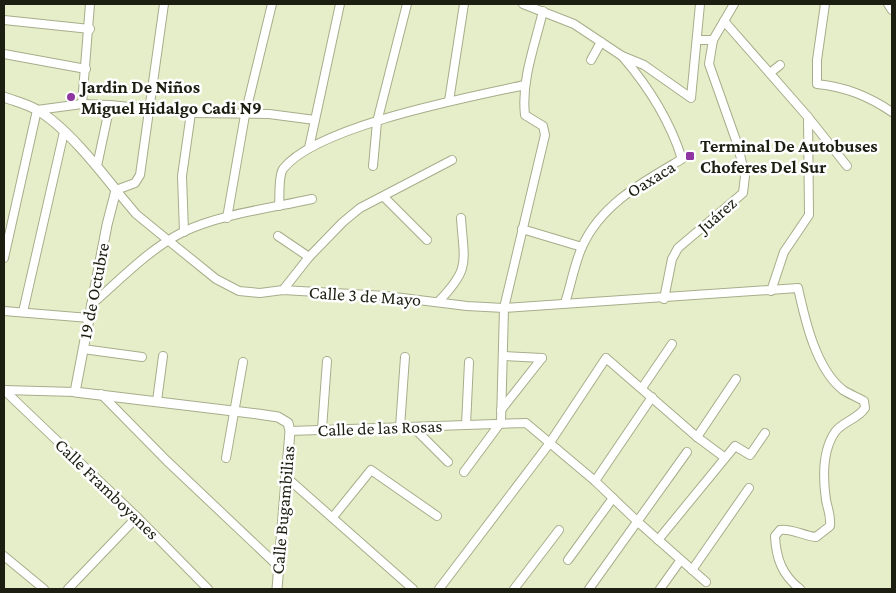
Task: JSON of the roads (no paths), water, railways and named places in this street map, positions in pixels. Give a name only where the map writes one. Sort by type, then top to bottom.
[{"type":"street","points":[[82,104],[90,30],[90,4]]},
{"type":"street","points":[[116,190],[138,180],[164,4]]},
{"type":"street","points":[[227,218],[245,116],[272,4]]},
{"type":"street","points":[[309,148],[340,4]]},
{"type":"street","points":[[373,166],[377,122],[407,4]]},
{"type":"street","points":[[449,101],[464,4]]},
{"type":"street","points":[[525,4],[574,24],[622,56],[644,65],[691,98],[700,4]]},
{"type":"street","points":[[698,40],[713,40],[734,4]]},
{"type":"street","points":[[825,4],[817,60],[817,84],[854,91],[868,96],[892,112]]},
{"type":"street","points":[[888,4],[892,10]]},
{"type":"street","points":[[464,472],[501,422],[504,308],[545,134],[544,126],[526,115],[525,85],[543,11]]},
{"type":"street","points":[[4,20],[90,30]]},
{"type":"street","points":[[724,21],[808,117],[847,166]]},
{"type":"street","name":"Juárez","points":[[664,299],[672,259],[678,248],[743,193],[745,176],[743,168],[709,64],[713,40]]},
{"type":"street","points":[[591,60],[602,42]]},
{"type":"street","points":[[4,54],[86,69]]},
{"type":"street","name":"Oaxaca","points":[[565,303],[582,247],[609,208],[635,186],[682,160],[675,135],[641,78],[622,56]]},
{"type":"street","points":[[770,73],[780,65]]},
{"type":"street","points":[[280,206],[282,171],[309,148],[341,133],[449,101],[525,85]]},
{"type":"street","name":"Calle 3 de Mayo","points":[[4,97],[37,110],[64,132],[97,166],[136,214],[216,279],[239,291],[260,293],[283,290],[386,296],[504,308],[565,303],[664,299],[798,288],[807,329],[822,362],[843,389],[864,401],[865,408],[862,413],[836,430],[827,452],[824,476],[826,503],[831,514],[830,526],[816,537],[803,536],[786,528],[780,530],[775,536],[779,563],[791,582],[800,589]]},
{"type":"street","points":[[4,258],[37,110],[82,104],[110,105],[191,113],[245,116],[269,114],[315,120]]},
{"type":"street","points":[[97,166],[110,105]]},
{"type":"street","points":[[184,232],[182,176],[191,113]]},
{"type":"street","points":[[771,291],[784,252],[809,215],[808,117]]},
{"type":"street","points":[[23,312],[64,132]]},
{"type":"street","points":[[283,290],[310,257],[343,222],[360,208],[384,198],[452,160]]},
{"type":"street","points":[[743,168],[763,169]]},
{"type":"street","name":"19 de Octubre","points":[[75,392],[91,305],[116,190]]},
{"type":"street","points":[[384,198],[427,240]]},
{"type":"street","points":[[91,305],[147,256],[184,232],[227,218],[312,199]]},
{"type":"street","points":[[438,302],[456,284],[463,272],[461,218]]},
{"type":"street","points":[[522,229],[582,247]]},
{"type":"street","points":[[278,236],[310,257]]},
{"type":"street","points":[[4,312],[89,318]]},
{"type":"street","points":[[642,388],[672,344]]},
{"type":"street","points":[[83,349],[142,357]]},
{"type":"street","points":[[157,402],[163,356]]},
{"type":"street","points":[[502,410],[542,358],[503,356]]},
{"type":"street","points":[[400,427],[405,357]]},
{"type":"street","points":[[439,589],[549,444],[606,358],[696,437],[724,457]]},
{"type":"street","points":[[322,429],[327,361]]},
{"type":"street","points":[[226,458],[243,362]]},
{"type":"street","points":[[466,424],[468,362]]},
{"type":"street","points":[[696,437],[736,379]]},
{"type":"street","points":[[4,390],[102,394],[286,419],[290,431]]},
{"type":"street","name":"Calle Framboyanes","points":[[4,390],[137,517],[208,589]]},
{"type":"street","points":[[102,394],[168,462],[279,567]]},
{"type":"street","points":[[595,481],[652,397]]},
{"type":"street","name":"Calle de las Rosas","points":[[290,431],[501,422],[526,423],[595,481],[680,561],[706,582]]},
{"type":"street","points":[[413,427],[448,462]]},
{"type":"street","name":"Calle Bugambilias","points":[[277,589],[290,431]]},
{"type":"street","points":[[658,540],[724,457],[735,446],[750,455],[765,433]]},
{"type":"street","points":[[589,589],[687,452]]},
{"type":"street","points":[[333,517],[371,470],[437,516]]},
{"type":"street","points":[[285,476],[333,517],[411,589]]},
{"type":"street","points":[[692,570],[749,488]]},
{"type":"street","points":[[568,560],[613,498]]},
{"type":"street","points":[[68,589],[137,517]]},
{"type":"street","points":[[514,589],[559,530]]},
{"type":"street","points":[[4,556],[44,589]]},
{"type":"street","points":[[660,589],[680,561]]},
{"type":"place","name":"Jardin De Niños Miguel Hidalgo Cadi N9","points":[[71,97]]},
{"type":"place","name":"Terminal De Autobuses Choferes Del Sur","points":[[690,156]]}]
